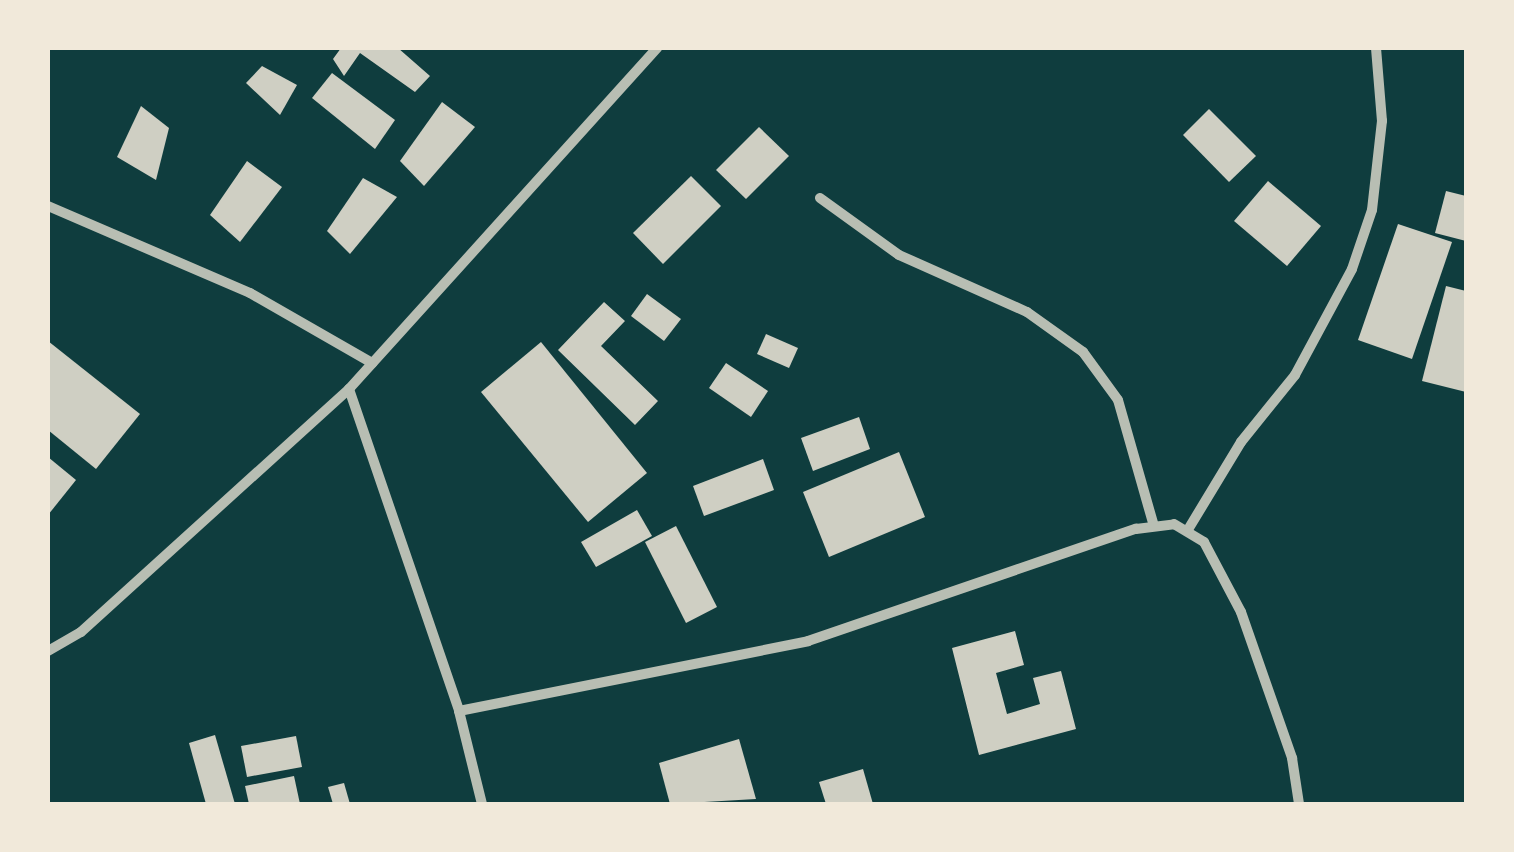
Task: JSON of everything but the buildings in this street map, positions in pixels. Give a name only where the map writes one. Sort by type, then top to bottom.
[{"type":"street","points":[[48,651],[80,632],[349,389],[657,48]]},
{"type":"street","points":[[1189,528],[1241,442],[1294,375],[1352,268],[1372,210],[1382,121],[1376,48]]},
{"type":"street","points":[[820,198],[899,255],[1027,312],[1082,352],[1118,400],[1154,526]]},
{"type":"street","points":[[48,206],[250,293],[372,363]]},
{"type":"street","points":[[349,389],[459,711],[482,804]]},
{"type":"street","points":[[459,711],[808,641],[1154,526],[1189,528],[1204,542],[1240,612],[1292,758],[1298,804]]}]
